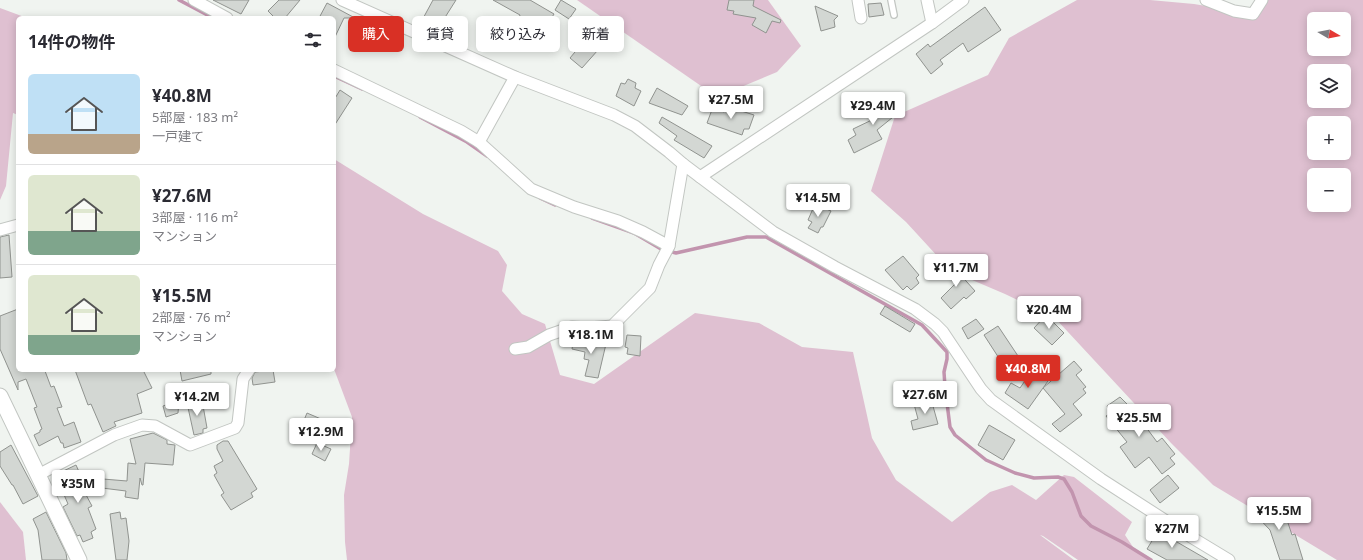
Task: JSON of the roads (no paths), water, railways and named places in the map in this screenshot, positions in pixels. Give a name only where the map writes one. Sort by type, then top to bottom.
[{"type":"main road","points":[[0,396],[79,560]]},
{"type":"street","points":[[194,0],[223,16]]},
{"type":"street","points":[[342,0],[514,77],[596,108],[635,126],[773,232],[920,313],[943,332],[981,389],[991,400],[1101,478],[1229,560]]},
{"type":"street","points":[[858,0],[861,18]]},
{"type":"street","points":[[927,0],[932,24]]},
{"type":"street","points":[[700,177],[932,24],[963,0]]},
{"type":"street","points":[[1206,0],[1234,11],[1253,14],[1262,0]]},
{"type":"street","points":[[336,71],[461,131],[479,142],[531,189],[574,207],[618,221],[669,246]]},
{"type":"street","points":[[479,142],[514,77]]},
{"type":"street","points":[[515,350],[528,347],[549,335],[572,327],[589,328],[612,326],[650,288],[659,265],[669,246],[683,164]]},
{"type":"street","points":[[0,230],[16,226]]},
{"type":"street","points":[[38,475],[114,435],[142,425],[155,426],[190,445],[197,444],[235,428],[238,423],[243,379],[248,372]]},
{"type":"lane","points":[[891,0],[894,15]]},
{"type":"waterway","points":[[179,0],[209,16]]},
{"type":"waterway","points":[[336,77],[362,89]]},
{"type":"waterway","points":[[420,117],[467,142],[487,156]]},
{"type":"waterway","points":[[540,198],[555,205]]},
{"type":"waterway","points":[[592,218],[634,233],[661,249],[676,253],[747,237],[766,237],[922,325],[947,352],[944,372],[945,387],[950,427],[955,435],[986,460],[1015,473],[1034,478],[1058,477],[1064,479],[1072,492],[1081,516],[1091,526],[1122,542],[1151,560]]}]
